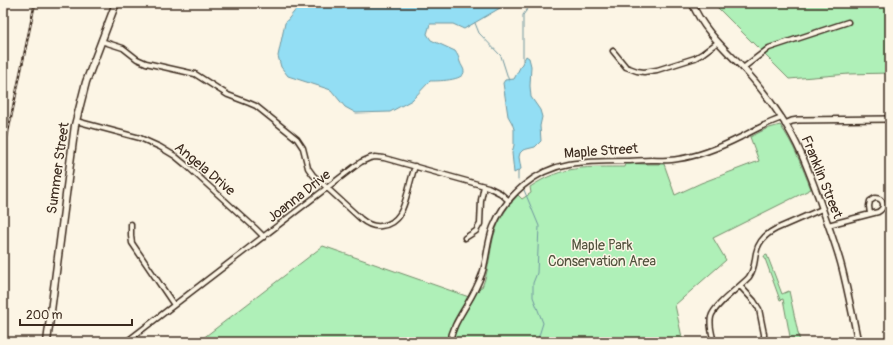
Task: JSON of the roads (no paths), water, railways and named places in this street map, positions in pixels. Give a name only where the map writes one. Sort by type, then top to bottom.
[{"type":"main road","name":"Summer Street","points":[[47,342],[76,122],[83,93],[116,3]]},
{"type":"street","name":"Franklin Street","points":[[692,3],[702,23],[764,93],[791,132],[804,159],[842,268],[858,342]]},
{"type":"street","points":[[743,68],[769,48],[848,22]]},
{"type":"street","points":[[101,41],[123,48],[146,64],[195,74],[228,95],[256,106],[297,139],[303,148],[307,164],[312,175],[366,223],[377,226],[395,221],[400,215],[415,166]]},
{"type":"street","points":[[613,51],[626,66],[640,72],[644,72],[657,70],[695,58],[718,42]]},
{"type":"street","name":"Maple Street","points":[[450,342],[454,327],[474,294],[484,264],[493,226],[498,216],[516,192],[533,178],[546,171],[570,164],[672,160],[683,158],[722,146],[782,118]]},
{"type":"street","points":[[785,124],[798,120],[890,119]]},
{"type":"street","name":"Angela Drive","points":[[76,122],[140,138],[168,152],[187,166],[264,237]]},
{"type":"street","name":"Joanna Drive","points":[[126,342],[361,162],[370,158],[384,158],[484,186],[494,190],[509,201]]},
{"type":"street","points":[[465,238],[476,231],[480,224],[481,200],[484,186]]},
{"type":"street","points":[[714,342],[710,324],[713,312],[718,305],[749,277],[753,271],[757,249],[762,239],[781,227],[822,209]]},
{"type":"street","points":[[828,225],[870,214]]},
{"type":"street","points":[[131,224],[132,243],[174,305]]},
{"type":"street","points":[[740,286],[754,301],[760,312],[764,342]]},
{"type":"water","points":[[296,3],[499,3],[500,8],[464,29],[453,24],[430,24],[427,34],[431,40],[455,51],[457,54],[464,71],[460,77],[450,80],[430,81],[412,100],[390,112],[356,113],[345,107],[331,90],[288,76],[281,67],[278,56],[285,23],[298,7]]},
{"type":"water","points":[[526,56],[529,58],[531,66],[531,97],[540,110],[542,117],[540,126],[541,141],[535,147],[523,150],[520,153],[519,157],[521,169],[514,173],[512,153],[514,145],[514,129],[508,116],[503,83],[505,80],[514,79]]},
{"type":"waterway","points":[[523,61],[523,15],[532,3]]},
{"type":"waterway","points":[[475,23],[479,33],[501,56],[509,81]]},
{"type":"waterway","points":[[518,170],[518,180]]},
{"type":"waterway","points":[[524,190],[539,226],[537,273],[533,283],[533,297],[543,323],[537,342]]},
{"type":"railway","points":[[3,156],[35,3]]},
{"type":"park label","name":"Maple Park Conservation Area","points":[[602,254]]}]
